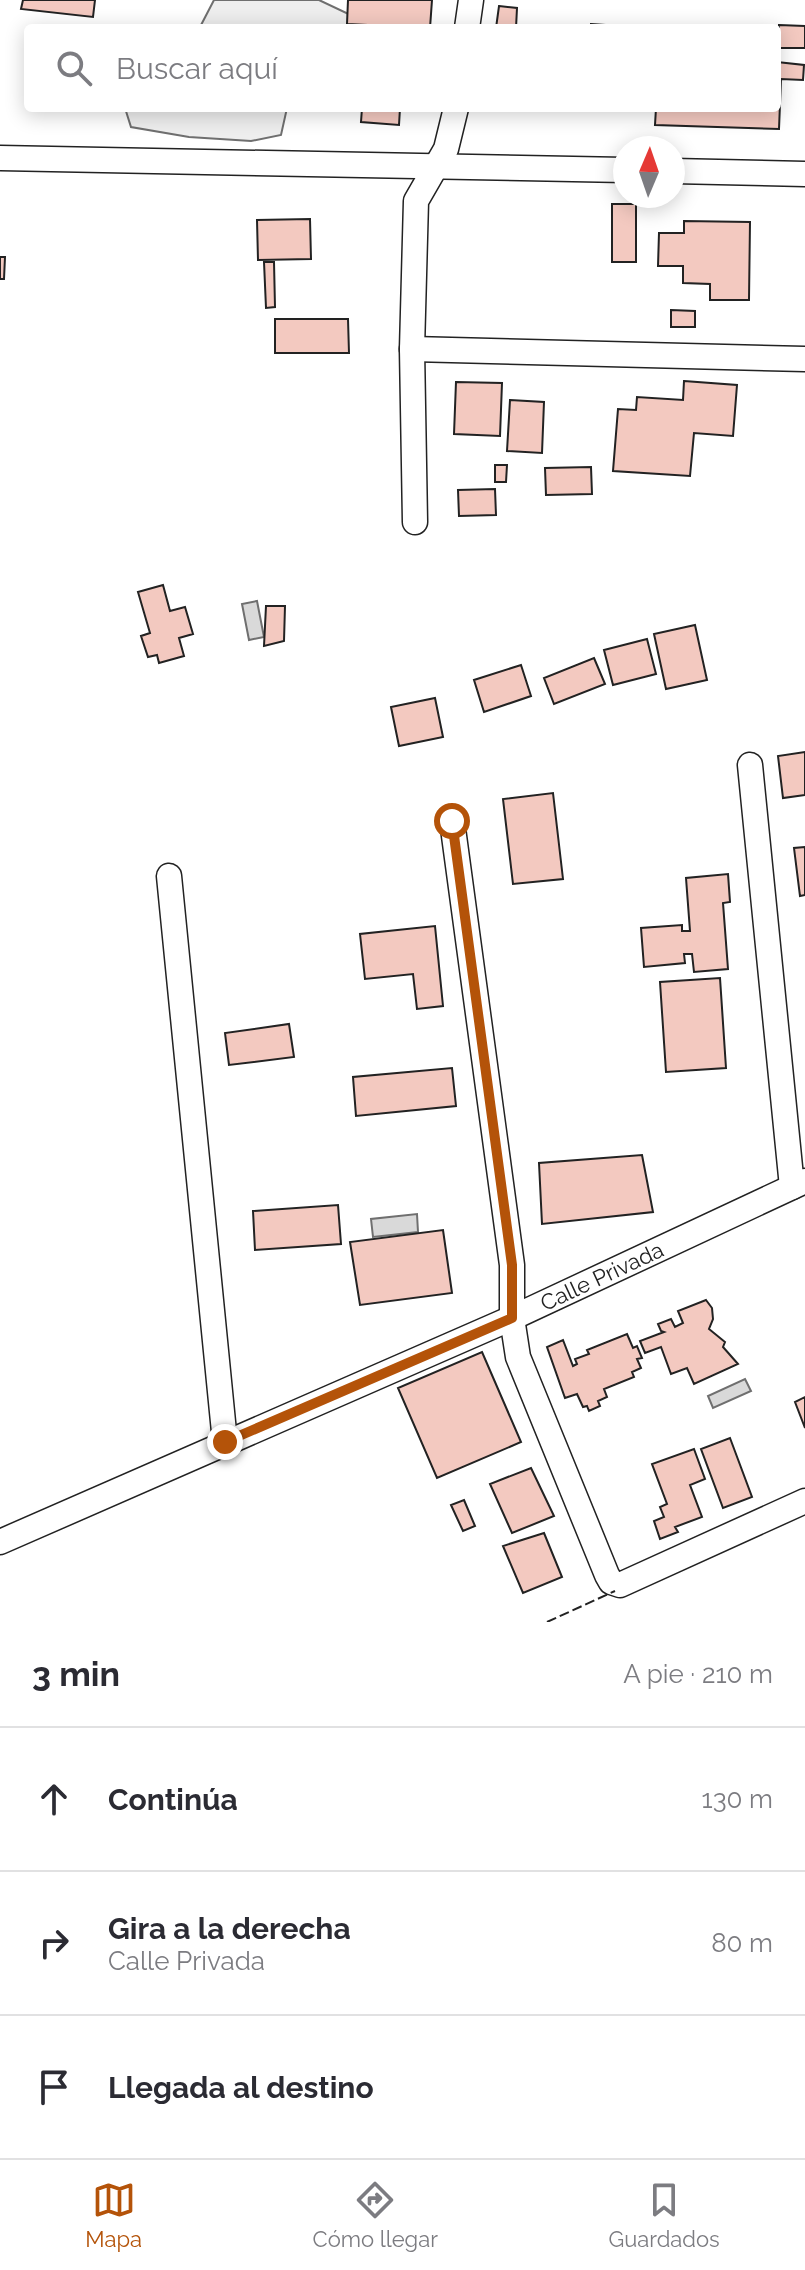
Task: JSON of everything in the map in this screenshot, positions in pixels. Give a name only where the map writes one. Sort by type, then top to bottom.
[{"type":"street","points":[[468,24],[471,0]]},
{"type":"street","points":[[415,522],[412,349],[416,201],[449,141],[455,112]]},
{"type":"street","points":[[0,158],[613,170]]},
{"type":"street","points":[[685,171],[805,174]]},
{"type":"street","points":[[412,349],[805,359]]},
{"type":"street","points":[[750,765],[798,1184]]},
{"type":"street","points":[[452,821],[512,1265],[512,1318],[518,1357],[607,1575],[620,1585],[805,1501]]},
{"type":"street","points":[[169,876],[225,1442]]},
{"type":"street","name":"Calle Privada","points":[[0,1542],[512,1318],[798,1184]]},
{"type":"shaded area","points":[[214,0],[319,0],[357,18],[359,24],[202,24]]},
{"type":"shaded area","points":[[126,112],[286,112],[281,135],[251,141],[189,137],[131,127]]},
{"type":"shaded area","points":[[257,601],[264,637],[249,640],[242,604]]},
{"type":"shaded area","points":[[417,1214],[418,1232],[373,1237],[371,1219]]},
{"type":"shaded area","points":[[745,1379],[751,1391],[713,1408],[708,1396]]},
{"type":"building","points":[[23,0],[95,0],[93,17],[21,9]]},
{"type":"building","points":[[348,0],[432,0],[430,24],[347,24]]},
{"type":"building","points":[[499,6],[517,8],[516,24],[497,24]]},
{"type":"building","points":[[781,25],[805,26],[805,48],[781,48]]},
{"type":"building","points":[[781,62],[804,65],[803,80],[781,79]]},
{"type":"building","points":[[362,112],[400,112],[399,125],[361,122]]},
{"type":"building","points":[[656,112],[780,112],[779,129],[655,125]]},
{"type":"building","points":[[612,204],[613,208],[636,208],[636,262],[612,262]]},
{"type":"building","points":[[310,219],[311,259],[258,260],[257,220]]},
{"type":"building","points":[[684,221],[750,222],[749,300],[710,300],[710,284],[683,283],[683,266],[658,266],[659,233],[684,233]]},
{"type":"building","points":[[0,257],[5,257],[4,279],[0,279]]},
{"type":"building","points":[[264,262],[274,262],[275,307],[266,308]]},
{"type":"building","points":[[671,310],[695,311],[695,327],[671,327]]},
{"type":"building","points":[[275,319],[348,319],[349,353],[275,353]]},
{"type":"building","points":[[684,381],[737,385],[733,436],[694,433],[690,476],[613,471],[618,409],[636,410],[637,397],[683,400]]},
{"type":"building","points":[[456,382],[502,383],[500,436],[454,434]]},
{"type":"building","points":[[510,400],[544,402],[542,453],[507,451]]},
{"type":"building","points":[[495,465],[507,465],[506,482],[495,482]]},
{"type":"building","points":[[591,467],[592,494],[546,495],[545,468]]},
{"type":"building","points":[[495,489],[496,515],[459,516],[458,490]]},
{"type":"building","points":[[163,585],[170,611],[185,607],[193,634],[179,638],[184,656],[159,663],[157,655],[148,657],[141,636],[150,633],[138,592]]},
{"type":"building","points":[[266,606],[285,606],[284,641],[264,646]]},
{"type":"building","points":[[695,625],[707,680],[666,689],[654,634]]},
{"type":"building","points":[[647,639],[656,674],[613,685],[604,650]]},
{"type":"building","points":[[594,658],[605,684],[554,704],[544,678]]},
{"type":"building","points":[[521,665],[531,696],[484,712],[474,680]]},
{"type":"building","points":[[435,698],[443,737],[399,746],[391,707]]},
{"type":"building","points":[[805,752],[805,795],[783,798],[778,756]]},
{"type":"building","points":[[553,793],[563,879],[513,884],[503,799]]},
{"type":"building","points":[[805,847],[805,895],[800,896],[794,848]]},
{"type":"building","points":[[728,874],[730,902],[723,903],[728,969],[694,972],[692,954],[684,954],[685,963],[644,967],[641,928],[682,925],[682,931],[690,931],[686,878]]},
{"type":"building","points":[[435,926],[443,1006],[417,1009],[413,974],[365,979],[360,934]]},
{"type":"building","points":[[720,978],[726,1068],[666,1072],[660,982]]},
{"type":"building","points":[[289,1024],[294,1057],[229,1065],[225,1033]]},
{"type":"building","points":[[452,1068],[456,1106],[356,1116],[353,1077]]},
{"type":"building","points":[[642,1155],[653,1212],[542,1224],[539,1163]]},
{"type":"building","points":[[338,1205],[341,1244],[255,1250],[253,1211]]},
{"type":"building","points":[[443,1230],[452,1293],[360,1305],[350,1242]]},
{"type":"building","points":[[706,1300],[712,1308],[713,1319],[709,1329],[725,1342],[723,1347],[738,1364],[694,1384],[687,1368],[671,1374],[661,1347],[645,1353],[640,1341],[664,1332],[658,1324],[671,1319],[675,1327],[683,1323],[678,1311]]},
{"type":"building","points":[[627,1334],[642,1358],[637,1359],[641,1368],[632,1372],[634,1377],[604,1389],[607,1397],[598,1401],[600,1406],[589,1411],[587,1406],[583,1407],[577,1394],[565,1398],[547,1347],[563,1340],[573,1366],[577,1364],[575,1359],[589,1354],[587,1350]]},
{"type":"building","points":[[482,1352],[521,1442],[437,1478],[398,1388]]},
{"type":"building","points":[[805,1397],[805,1428],[795,1402]]},
{"type":"building","points":[[730,1438],[752,1497],[723,1508],[701,1449]]},
{"type":"building","points":[[694,1449],[705,1479],[690,1485],[702,1517],[675,1527],[678,1532],[660,1539],[654,1521],[664,1517],[660,1507],[667,1504],[652,1464]]},
{"type":"building","points":[[531,1468],[554,1516],[512,1533],[490,1484]]},
{"type":"building","points":[[464,1500],[475,1526],[463,1531],[451,1505]]},
{"type":"building","points":[[544,1533],[562,1577],[523,1593],[503,1546]]},
{"type":"fence","points":[[547,1622],[615,1591]]},
{"type":"route","points":[[225,1442],[512,1318],[512,1265],[452,821]]}]
